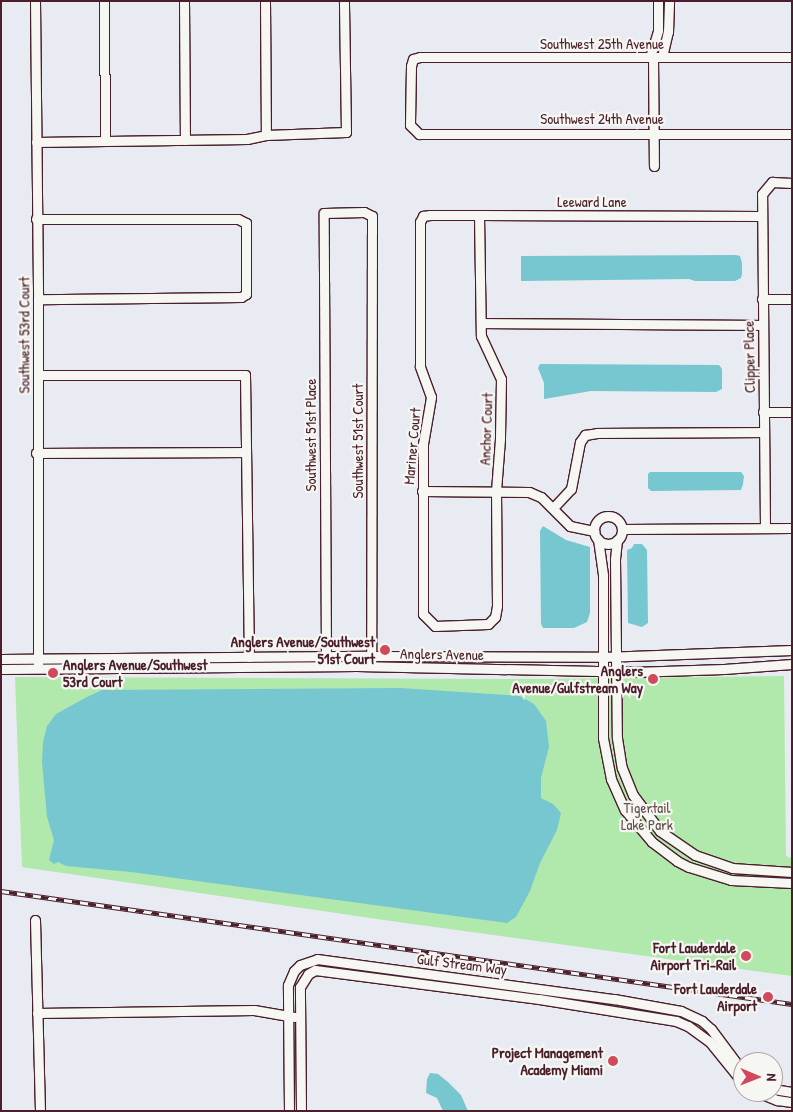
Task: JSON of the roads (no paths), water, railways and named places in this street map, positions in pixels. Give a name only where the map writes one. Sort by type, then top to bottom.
[{"type":"street","name":"Southwest 53rd Court","points":[[35,1],[38,299],[36,452],[38,669]]},
{"type":"street","points":[[104,1],[105,140]]},
{"type":"street","points":[[184,1],[185,140]]},
{"type":"street","points":[[265,1],[266,135]]},
{"type":"street","points":[[36,142],[247,139],[266,135],[346,132],[344,1]]},
{"type":"street","points":[[654,166],[655,57],[658,6],[669,6],[668,32],[655,57]]},
{"type":"street","name":"Southwest 25th Avenue","points":[[414,130],[410,125],[413,60],[420,57],[792,57]]},
{"type":"street","name":"Southwest 24th Avenue","points":[[414,130],[419,134],[792,134]]},
{"type":"street","name":"Clipper Place","points":[[764,528],[762,194],[772,182],[792,183]]},
{"type":"street","name":"Southwest 51st Place","points":[[326,657],[324,213],[364,212],[372,216]]},
{"type":"street","name":"Anchor Court","points":[[479,215],[481,336],[501,379],[500,439],[496,491],[495,617]]},
{"type":"street","name":"Southwest 51st Court","points":[[372,216],[372,666]]},
{"type":"street","name":"Leeward Lane","points":[[423,216],[761,216]]},
{"type":"street","name":"Mariner Court","points":[[423,216],[420,222],[420,366],[431,397],[423,444],[422,614],[435,626],[480,626],[488,624],[495,617]]},
{"type":"street","points":[[36,219],[238,219],[246,223],[246,294],[241,297],[38,299]]},
{"type":"street","points":[[762,299],[792,299]]},
{"type":"street","points":[[481,323],[762,325]]},
{"type":"street","points":[[38,375],[245,375],[249,657]]},
{"type":"street","points":[[764,412],[792,412]]},
{"type":"street","points":[[553,508],[570,489],[580,442],[585,435],[597,433],[764,432]]},
{"type":"street","points":[[36,452],[246,452]]},
{"type":"street","points":[[422,491],[529,492],[541,498],[570,526],[596,535],[606,544],[617,540]]},
{"type":"street","points":[[792,872],[748,870],[705,860],[672,841],[650,820],[630,788],[618,752],[615,657],[615,566],[617,540],[622,529],[618,519],[607,516],[598,520],[596,535],[603,593],[603,738],[607,765],[621,802],[642,832],[677,861],[703,872],[744,881],[792,883]]},
{"type":"street","points":[[622,529],[792,528]]},
{"type":"street","points":[[601,566],[615,566]]},
{"type":"street","points":[[603,593],[615,593]]},
{"type":"street","name":"Anglers Avenue","points":[[1,659],[372,656],[615,657],[792,650]]},
{"type":"street","name":"Anglers Avenue","points":[[1,669],[372,666],[616,672],[724,669],[792,664]]},
{"type":"street","points":[[35,920],[40,1111]]},
{"type":"street","name":"Gulf Stream Way","points":[[289,1111],[290,1016],[288,985],[294,972],[309,961],[324,958],[605,998],[681,1011],[702,1021],[711,1029],[733,1059]]},
{"type":"street","name":"Gulf Stream Way","points":[[301,1111],[300,987],[308,974],[315,970],[540,999],[649,1016],[688,1026],[709,1041],[733,1071]]},
{"type":"street","points":[[37,1013],[254,1010],[300,1018]]},
{"type":"water","points":[[521,256],[740,256],[742,274],[741,278],[735,281],[695,281],[689,279],[521,281]]},
{"type":"water","points":[[540,364],[719,365],[722,369],[722,389],[716,392],[591,391],[544,399],[544,383],[538,368]]},
{"type":"water","points":[[650,472],[741,472],[744,476],[741,490],[651,491],[648,488],[648,474]]},
{"type":"water","points":[[543,526],[566,540],[590,547],[590,613],[587,622],[574,628],[543,628],[541,624],[540,531]]},
{"type":"water","points":[[634,544],[642,544],[647,550],[648,623],[642,627],[628,623],[627,550],[632,548]]},
{"type":"water","points":[[400,688],[520,696],[534,704],[546,721],[549,747],[541,778],[541,798],[553,804],[561,813],[557,830],[540,863],[530,891],[516,917],[507,923],[131,872],[66,866],[58,862],[54,864],[49,860],[54,840],[47,817],[42,762],[43,742],[47,726],[56,714],[87,697],[102,690]]},
{"type":"water","points":[[430,1073],[438,1074],[461,1095],[468,1111],[443,1111],[437,1098],[426,1093],[427,1079]]},
{"type":"railway","points":[[1,891],[792,1004]]},
{"type":"place","name":"Anglers Avenue/Southwest 51st Court","points":[[385,650]]},
{"type":"place","name":"Anglers Avenue/Southwest 53rd Court","points":[[53,673]]},
{"type":"place","name":"Anglers Avenue/Gulfstream Way","points":[[653,679]]},
{"type":"place","name":"Fort Lauderdale Airport Tri-Rail","points":[[746,956]]},
{"type":"place","name":"Fort Lauderdale Airport","points":[[768,997]]},
{"type":"place","name":"Project Management Academy Miami","points":[[613,1061]]},
{"type":"park label","name":"Tigertail Lake Park","points":[[647,816]]}]
